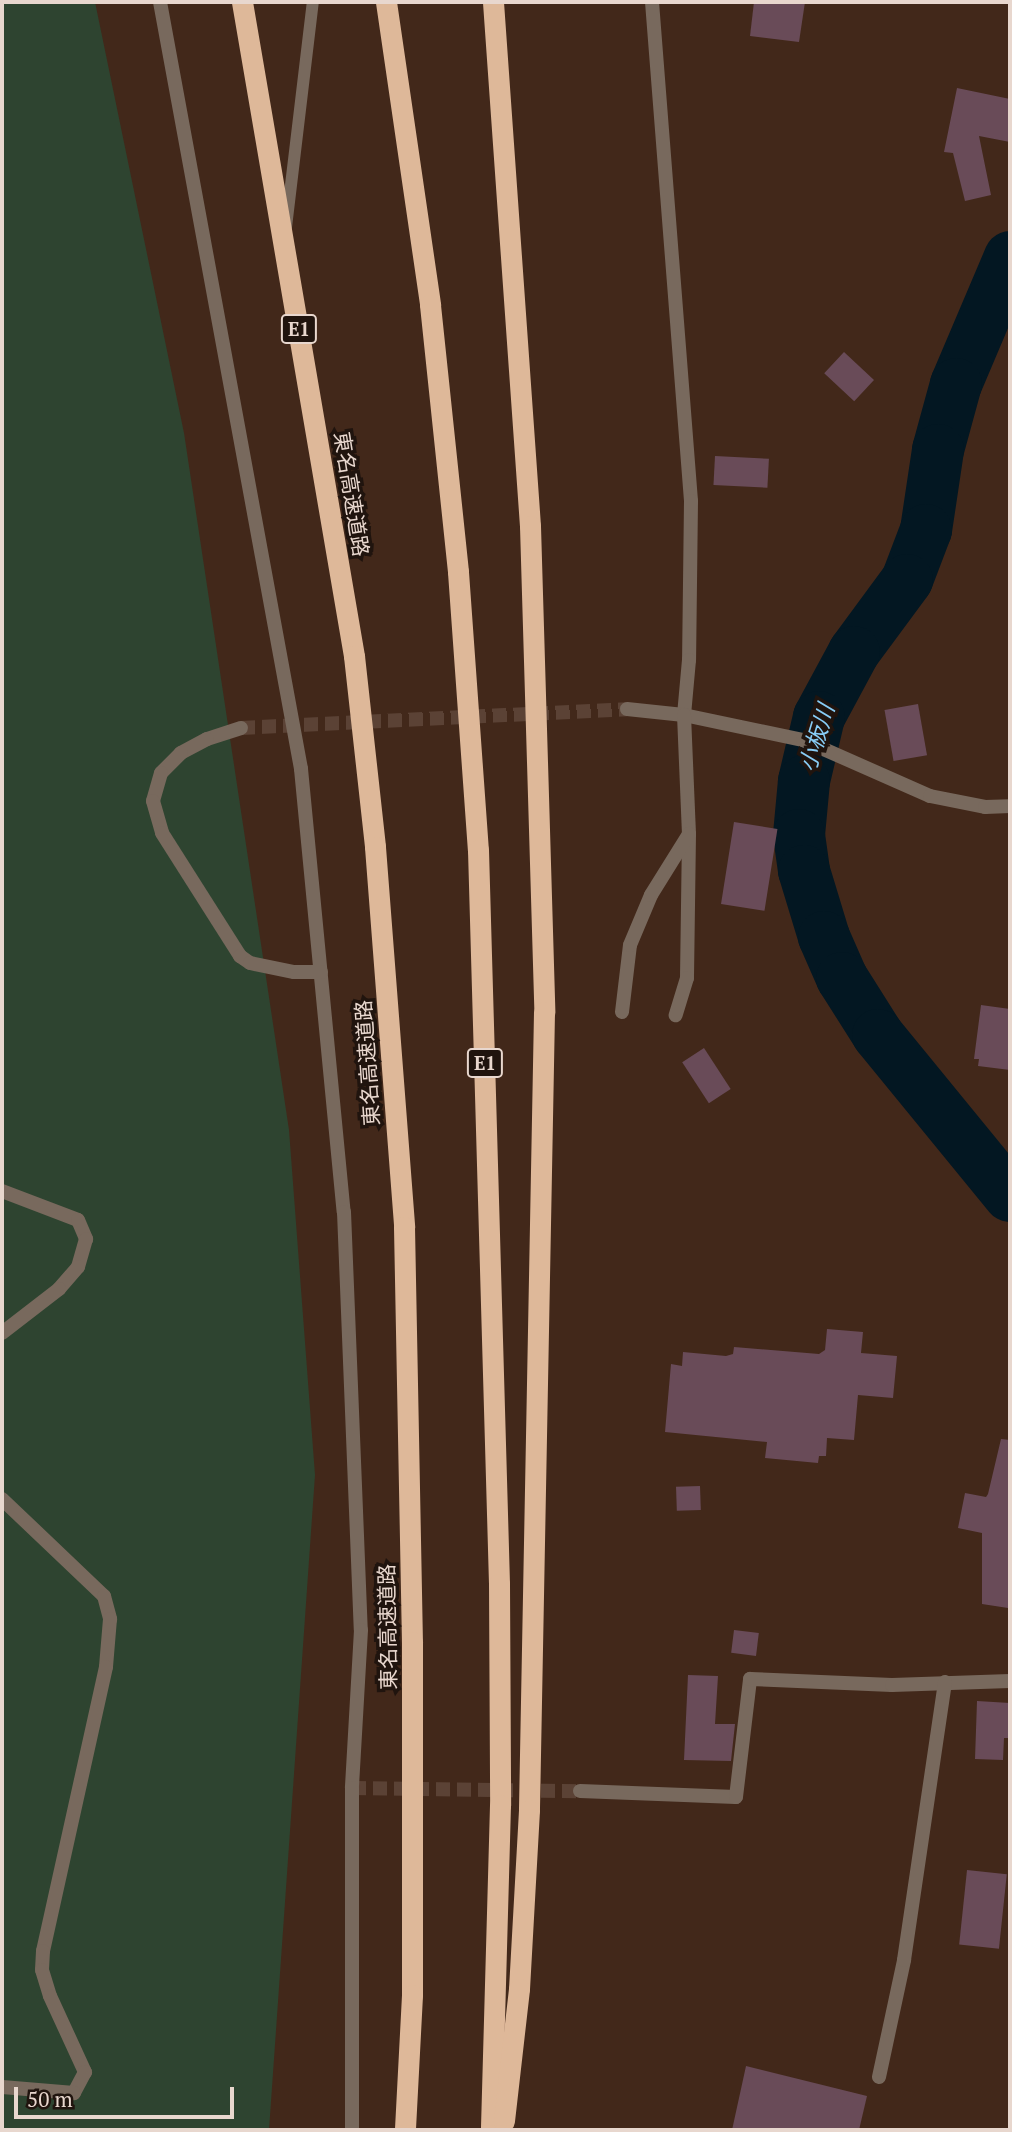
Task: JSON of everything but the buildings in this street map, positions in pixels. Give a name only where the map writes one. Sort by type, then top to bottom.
[{"type":"highway","name":"東名高速道路","points":[[242,2],[285,240],[354,656],[375,847],[404,1227],[412,1642],[412,1995],[405,2130]]},
{"type":"highway","name":"E1","points":[[386,2],[430,304],[457,572],[478,850],[499,1598],[500,1805],[491,2130]]},
{"type":"highway","points":[[493,2],[530,526],[544,1012],[529,1810],[519,1989],[503,2130]]},
{"type":"street","points":[[160,2],[293,716],[344,1212],[361,1630],[352,1788],[352,2130]]},
{"type":"street","points":[[653,2],[691,501],[689,660],[684,715],[689,834],[687,978],[676,1016]]},
{"type":"street","points":[[627,709],[684,715],[803,740],[930,796],[985,807],[1010,806]]},
{"type":"street","points":[[240,728],[207,739],[181,753],[161,773],[153,801],[162,833],[240,956],[250,963],[294,972],[321,972]]},
{"type":"street","points":[[622,1012],[630,945],[651,895],[689,834]]},
{"type":"street","points":[[2,1191],[78,1220],[86,1239],[78,1267],[59,1289],[2,1333]]},
{"type":"street","points":[[2,1499],[104,1596],[110,1619],[106,1667],[43,1951],[42,1970],[50,1996],[85,2072],[74,2093],[2,2087]]},
{"type":"street","points":[[580,1791],[736,1797],[750,1679],[1010,1681]]},
{"type":"street","points":[[879,2077],[904,1960],[946,1682]]},
{"type":"lane","points":[[285,240],[313,2]]},
{"type":"green space","points":[[2,2],[95,2],[184,433],[289,1130],[315,1475],[269,2130],[2,2130]]},
{"type":"waterway","name":"小板川","points":[[1010,257],[956,384],[938,450],[926,530],[907,580],[854,652],[819,717],[804,781],[799,835],[804,871],[824,937],[842,978],[878,1035],[1010,1196]]},
{"type":"tunnel","points":[[241,728],[627,709]]},
{"type":"tunnel","points":[[352,1788],[580,1791]]}]
